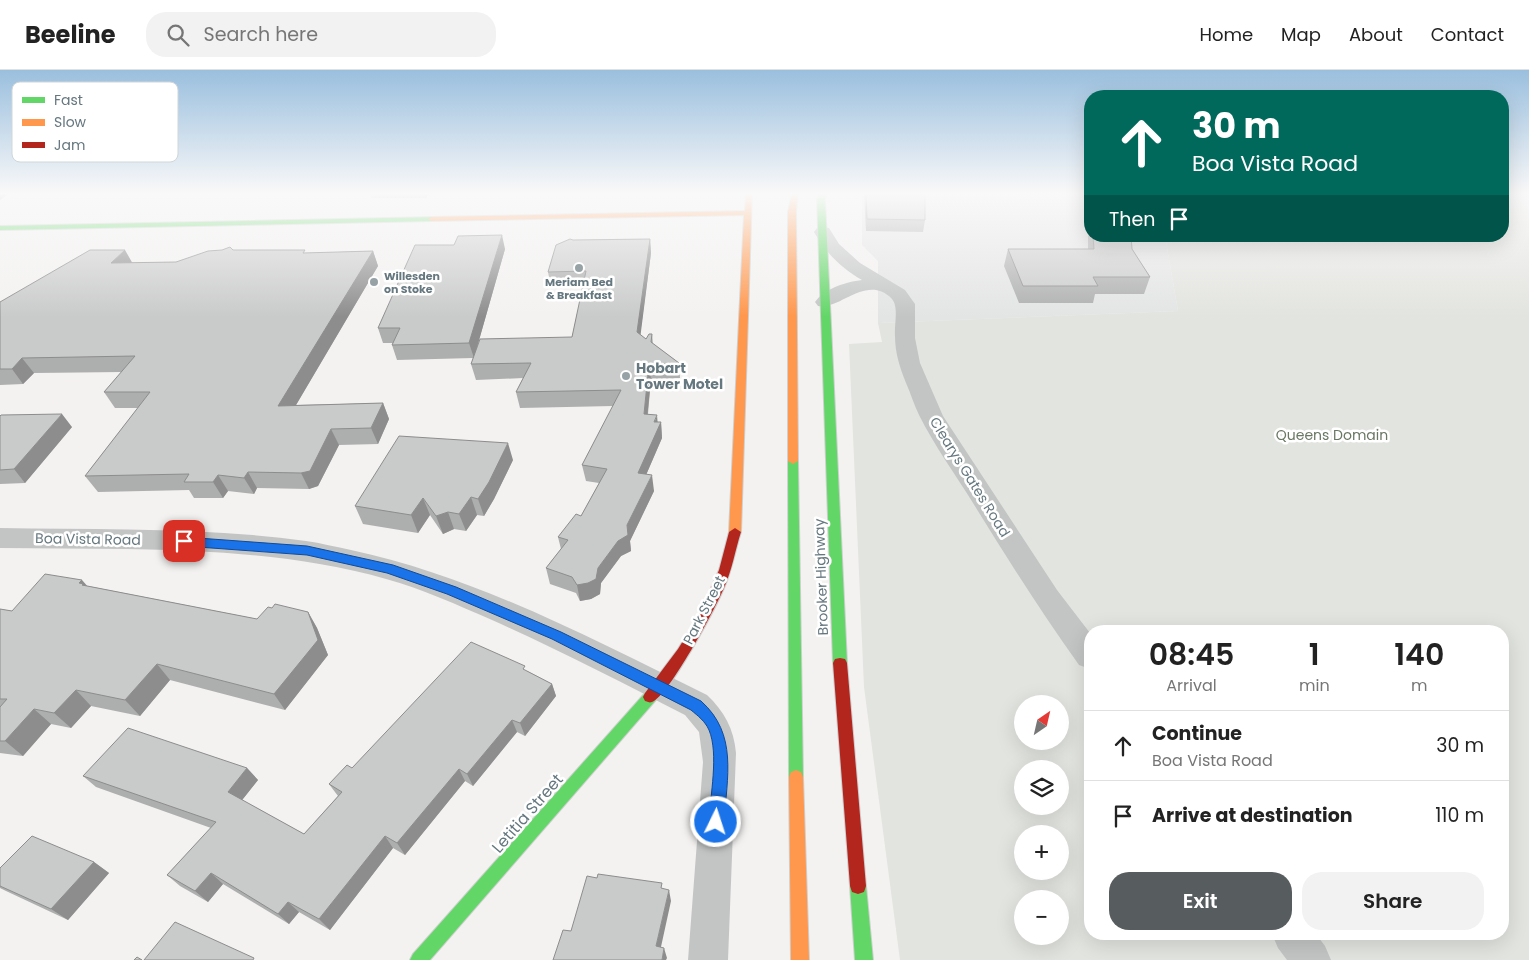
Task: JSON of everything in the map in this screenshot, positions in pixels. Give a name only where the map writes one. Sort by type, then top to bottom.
[{"type":"main road","name":"Park Street","points":[[659,686],[700,625],[711,604],[725,570],[735,531],[745,235]]},
{"type":"main road","name":"Brooker Highway","points":[[792,235],[794,660],[800,960]]},
{"type":"main road","name":"Brooker Highway","points":[[823,235],[840,670],[864,960]]},
{"type":"main road","name":"Letitia Street","points":[[419,960],[659,686]]},
{"type":"street","name":"Clearys Gates Road","points":[[825,235],[832,247],[853,267],[898,294],[905,304],[905,338],[909,363],[931,416],[1047,598],[1084,648]]},
{"type":"street","points":[[825,302],[841,290],[853,287],[886,286]]},
{"type":"street","name":"Boa Vista Road","points":[[0,538],[184,541],[297,550],[389,569],[451,590],[548,632],[659,686]]},
{"type":"street","points":[[659,686],[696,705],[708,716],[716,729],[719,741],[720,762],[708,960]]},
{"type":"street","points":[[1296,940],[1311,960]]},
{"type":"shaded area","points":[[862,235],[1084,235],[1084,242],[1166,242],[1178,311],[878,323],[878,261],[862,245]]},
{"type":"green space","name":"Queens Domain","points":[[1509,235],[1529,235],[1529,960],[900,960],[864,687],[849,344],[882,342],[878,323],[1178,311],[1166,242],[1509,242]]},
{"type":"building","points":[[502,235],[469,343],[392,345],[400,328],[378,328],[415,245],[454,245],[458,236]]},
{"type":"building","points":[[570,239],[650,239],[637,332],[646,339],[649,334],[652,334],[651,342],[679,363],[649,364],[644,414],[657,415],[654,422],[661,422],[638,473],[652,475],[627,525],[628,535],[618,541],[598,568],[596,579],[577,585],[572,577],[546,568],[568,540],[558,537],[576,514],[581,516],[607,469],[582,465],[621,390],[516,392],[531,363],[471,364],[480,339],[572,337],[586,271],[548,272],[556,245]]},
{"type":"building","points":[[1093,242],[1131,242],[1132,249],[1150,277],[1093,277],[1098,286],[1023,286],[1008,249],[1094,249]]},
{"type":"building","points":[[230,247],[233,250],[305,250],[303,253],[373,251],[278,406],[383,403],[371,428],[331,429],[310,471],[301,473],[248,472],[244,478],[218,475],[213,482],[184,482],[189,474],[85,476],[150,392],[104,392],[135,356],[22,358],[12,369],[0,369],[0,302],[90,250],[125,250],[111,263],[176,262],[208,251],[222,250]]},
{"type":"building","points":[[62,414],[14,469],[0,470],[1,415]]},
{"type":"building","points":[[399,436],[508,443],[489,482],[478,499],[471,497],[459,514],[448,512],[436,516],[423,498],[411,515],[355,506]]},
{"type":"building","points":[[45,574],[82,580],[79,583],[84,584],[82,585],[257,619],[268,607],[272,608],[275,604],[308,612],[318,640],[274,694],[157,664],[125,700],[76,690],[54,713],[34,709],[5,741],[0,741],[0,707],[7,699],[0,699],[0,609],[12,611]]},
{"type":"building","points":[[471,642],[525,666],[523,669],[552,684],[520,723],[512,720],[467,774],[459,769],[397,843],[385,836],[319,919],[288,902],[278,914],[211,873],[195,891],[167,875],[216,822],[83,776],[128,728],[247,768],[228,792],[304,834],[342,792],[329,784],[347,765],[352,768]]},
{"type":"building","points":[[32,836],[94,862],[51,909],[0,886],[0,868]]},
{"type":"building","points":[[598,874],[662,883],[661,888],[669,890],[656,946],[664,948],[662,960],[553,960],[563,930],[571,931],[587,876],[597,878]]},
{"type":"building","points":[[175,922],[254,958],[253,960],[144,960]]},
{"type":"traffic: fast","points":[[822,235],[840,663]]},
{"type":"traffic: fast","points":[[793,461],[796,777]]},
{"type":"traffic: fast","points":[[419,960],[650,697]]},
{"type":"traffic: fast","points":[[858,886],[864,960]]},
{"type":"traffic: slow","points":[[735,532],[747,235]]},
{"type":"traffic: slow","points":[[792,235],[793,461]]},
{"type":"traffic: slow","points":[[796,777],[800,960]]},
{"type":"traffic: jam","points":[[650,697],[672,669],[703,620],[719,587],[735,532]]},
{"type":"traffic: jam","points":[[840,663],[858,886]]},
{"type":"place","name":"Meriam Bed & Breakfast","points":[[579,268]]},
{"type":"place","name":"Willesden on Stoke","points":[[374,282]]},
{"type":"place","name":"Hobart Tower Motel","points":[[626,376]]},
{"type":"route","points":[[184,541],[307,551],[389,569],[451,590],[556,636],[696,705],[708,716],[716,729],[719,741],[720,762],[716,822]]}]
